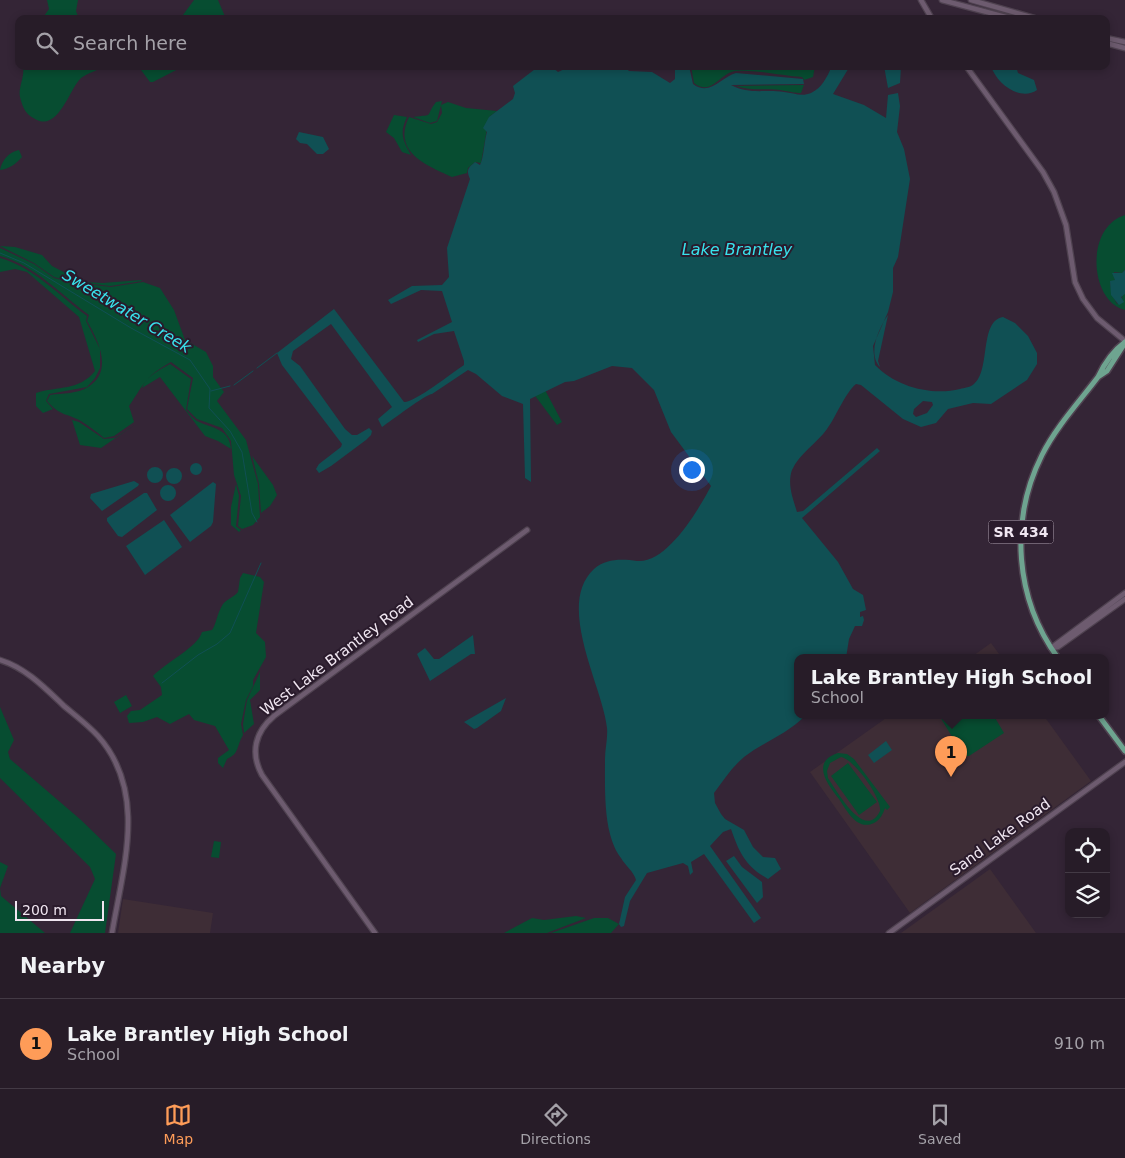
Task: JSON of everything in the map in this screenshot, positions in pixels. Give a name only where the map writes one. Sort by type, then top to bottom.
[{"type":"main road","name":"SR 434","points":[[1055,654],[1036,619],[1024,583],[1020,548],[1024,508],[1030,484],[1042,455],[1056,433],[1098,378],[1107,371],[1125,342]]},
{"type":"main road","points":[[1101,719],[1125,751]]},
{"type":"street","points":[[942,0],[998,15]]},
{"type":"street","points":[[971,0],[1025,15]]},
{"type":"street","points":[[920,1],[929,15]]},
{"type":"street","points":[[972,8],[978,5],[1005,9]]},
{"type":"street","points":[[1110,39],[1125,42]]},
{"type":"street","points":[[1110,44],[1125,48]]},
{"type":"street","points":[[969,70],[1043,172],[1054,192],[1066,225],[1075,282],[1083,299],[1097,318],[1125,342]]},
{"type":"street","name":"West Lake Brantley Road","points":[[375,933],[262,775],[255,756],[257,739],[270,720],[527,530]]},
{"type":"street","points":[[1051,648],[1125,594]]},
{"type":"street","points":[[1051,648],[1058,647],[1125,599]]},
{"type":"street","points":[[0,660],[27,673],[92,730],[110,753],[121,776],[128,804],[129,830],[112,933]]},
{"type":"street","name":"Sand Lake Road","points":[[889,933],[1125,762]]},
{"type":"shaded area","points":[[47,0],[78,0],[76,11],[78,15],[45,15],[49,9]]},
{"type":"shaded area","points":[[194,0],[218,0],[224,15],[183,15]]},
{"type":"shaded area","points":[[23,70],[97,70],[81,78],[58,114],[52,119],[45,121],[37,120],[30,116],[22,105],[20,89]]},
{"type":"shaded area","points":[[141,70],[176,70],[153,82],[150,82]]},
{"type":"shaded area","points":[[692,70],[814,70],[813,77],[804,80],[802,77],[735,71],[710,86],[700,87],[694,83]]},
{"type":"shaded area","points":[[804,85],[801,93],[773,89],[749,89],[736,86]]},
{"type":"shaded area","points":[[442,101],[437,121],[430,123],[413,117],[429,114],[436,102]]},
{"type":"shaded area","points":[[448,102],[466,108],[497,111],[489,117],[481,163],[475,162],[468,168],[467,173],[452,177],[414,156],[408,148],[405,139],[405,129],[409,117],[431,124],[437,122],[442,113],[441,105]]},
{"type":"shaded area","points":[[394,115],[407,117],[403,128],[403,137],[411,155],[402,152],[394,138],[386,132]]},
{"type":"shaded area","points":[[19,150],[22,157],[20,160],[0,170],[6,157]]},
{"type":"shaded area","points":[[1125,215],[1125,270],[1122,273],[1114,272],[1115,281],[1110,281],[1112,293],[1117,304],[1122,299],[1122,295],[1125,294],[1125,310],[1113,304],[1104,293],[1096,264],[1098,248],[1103,234],[1112,222]]},
{"type":"shaded area","points":[[0,246],[15,247],[42,255],[52,266],[83,282],[142,281],[110,286],[69,281],[54,277],[34,263]]},
{"type":"shaded area","points":[[0,248],[34,264],[54,278],[69,282],[111,287],[143,282],[160,288],[174,310],[185,340],[206,352],[213,366],[213,377],[224,392],[217,401],[246,440],[258,484],[260,517],[253,525],[242,529],[238,526],[241,496],[234,475],[231,441],[222,428],[197,419],[187,409],[193,378],[171,362],[155,372],[146,381],[129,406],[134,422],[114,436],[104,438],[81,421],[63,414],[47,401],[50,395],[80,391],[96,380],[102,364],[99,346],[87,321],[89,315],[25,266],[0,256]]},
{"type":"shaded area","points":[[0,258],[35,275],[87,316],[86,321],[100,349],[100,368],[95,378],[87,387],[49,394],[46,401],[53,409],[43,413],[36,406],[36,393],[75,385],[82,382],[95,371],[79,317],[27,272],[15,269],[0,272]]},
{"type":"shaded area","points":[[170,364],[191,379],[186,410],[197,421],[224,433],[230,442],[231,449],[205,436],[160,377],[142,388],[150,377]]},
{"type":"shaded area","points":[[544,388],[562,422],[557,425],[533,393]]},
{"type":"shaded area","points":[[72,420],[79,422],[104,439],[115,438],[136,424],[101,448],[80,445]]},
{"type":"shaded area","points":[[252,456],[273,485],[277,495],[270,506],[261,513],[259,484]]},
{"type":"shaded area","points":[[236,484],[239,496],[236,526],[241,530],[239,532],[231,525],[231,507]]},
{"type":"shaded area","points":[[243,573],[260,577],[264,582],[256,633],[265,642],[266,657],[253,680],[253,686],[246,700],[241,724],[243,735],[236,752],[227,759],[223,768],[218,763],[218,758],[229,750],[215,726],[194,720],[189,714],[170,724],[157,717],[143,722],[129,723],[127,716],[131,711],[140,710],[162,695],[161,687],[153,676],[188,649],[202,632],[212,630],[223,604],[238,592],[240,578]]},
{"type":"shaded area","points":[[991,643],[999,654],[976,654]]},
{"type":"shaded area","points":[[260,672],[260,690],[250,700],[254,724],[244,733],[243,724],[247,700]]},
{"type":"shaded area","points":[[126,695],[132,706],[120,713],[114,702]]},
{"type":"shaded area","points":[[0,707],[14,740],[8,752],[10,759],[81,820],[116,854],[105,933],[70,933],[95,879],[90,867],[0,778]]},
{"type":"shaded area","points":[[885,719],[1046,719],[1091,781],[910,913],[810,772]]},
{"type":"shaded area","points":[[941,719],[996,719],[1004,733],[969,756],[964,756]]},
{"type":"shaded area","points":[[838,753],[847,754],[854,759],[890,807],[887,810],[885,808],[881,817],[876,822],[868,825],[862,824],[845,809],[826,781],[823,768],[825,762]],"holes":[[[841,757],[846,759],[860,772],[877,797],[880,811],[874,819],[867,821],[859,818],[844,802],[828,778],[827,771],[830,763]]]},
{"type":"shaded area","points":[[848,763],[877,802],[859,815],[831,776]]},
{"type":"shaded area","points":[[214,841],[221,842],[219,858],[211,857]]},
{"type":"shaded area","points":[[0,862],[8,866],[0,888]]},
{"type":"shaded area","points":[[990,869],[1036,933],[901,933]]},
{"type":"shaded area","points":[[0,888],[1,896],[45,933],[0,933]]},
{"type":"shaded area","points":[[123,899],[213,913],[210,933],[118,933]]},
{"type":"shaded area","points":[[576,916],[586,918],[547,933],[504,933],[532,918],[544,920]]},
{"type":"shaded area","points":[[594,918],[608,918],[619,924],[611,933],[551,933]]},
{"type":"water","name":"Lake Brantley","points":[[534,70],[556,70],[558,72],[562,70],[628,70],[652,72],[670,83],[675,79],[675,70],[690,70],[693,84],[705,88],[715,85],[736,73],[803,79],[804,84],[731,85],[751,91],[777,91],[804,95],[818,88],[830,70],[848,70],[833,94],[864,105],[886,118],[888,95],[898,93],[900,106],[897,132],[904,149],[910,179],[898,257],[893,268],[893,292],[888,312],[873,346],[875,365],[893,379],[915,388],[949,391],[969,387],[979,377],[991,327],[996,320],[1003,317],[1015,323],[1028,336],[1037,353],[1037,364],[1027,380],[991,404],[973,403],[948,409],[936,423],[921,427],[903,419],[861,385],[856,384],[848,393],[827,429],[799,459],[792,470],[790,486],[792,497],[797,512],[803,511],[877,448],[880,451],[802,518],[838,562],[853,589],[863,595],[866,610],[860,612],[860,617],[863,616],[864,620],[862,626],[855,626],[849,639],[847,654],[794,654],[794,719],[802,719],[791,728],[744,757],[714,793],[715,803],[725,819],[744,830],[753,847],[763,857],[775,858],[781,869],[768,879],[760,874],[748,864],[740,852],[731,829],[723,832],[710,846],[761,918],[754,923],[704,854],[691,862],[693,872],[690,875],[688,866],[683,863],[647,873],[630,901],[624,926],[621,927],[619,924],[625,897],[636,880],[616,850],[608,825],[605,787],[607,728],[604,711],[584,647],[579,603],[583,584],[599,565],[615,560],[648,560],[660,554],[690,521],[711,486],[671,432],[654,390],[632,368],[612,366],[574,381],[565,382],[530,399],[531,482],[525,478],[523,404],[502,396],[476,374],[468,370],[382,427],[378,419],[392,407],[331,324],[293,351],[291,359],[300,366],[345,429],[352,435],[357,435],[369,428],[372,431],[366,440],[319,473],[316,469],[319,464],[341,447],[342,444],[282,365],[277,353],[334,309],[404,402],[416,398],[464,365],[454,331],[434,334],[418,342],[417,340],[452,322],[442,291],[421,290],[391,304],[388,300],[412,286],[442,285],[449,277],[447,248],[470,179],[468,169],[475,162],[480,165],[487,132],[483,128],[489,117],[513,99],[515,93],[513,86]],"holes":[[[923,401],[932,402],[933,405],[927,413],[916,417],[913,414],[914,409]]]},
{"type":"water","points":[[885,70],[901,70],[900,83],[888,88]]},
{"type":"water","points":[[993,70],[1017,70],[1018,73],[1034,80],[1037,90],[1023,94],[1016,92],[1003,84]]},
{"type":"water","points":[[299,132],[323,137],[329,149],[323,154],[317,154],[307,144],[300,143],[296,139]]},
{"type":"water","points":[[1125,270],[1125,294],[1121,297],[1124,302],[1119,305],[1111,295],[1110,281],[1115,280],[1112,273],[1122,273]]},
{"type":"water","points":[[888,315],[878,361],[880,367],[874,355],[874,348],[878,333]]},
{"type":"water","points":[[198,463],[201,464],[201,474],[194,475],[191,474],[190,467],[191,464]]},
{"type":"water","points":[[155,467],[163,475],[155,483],[147,475]]},
{"type":"water","points":[[174,468],[180,470],[182,476],[180,482],[174,484],[168,482],[166,476],[168,470]]},
{"type":"water","points":[[134,481],[139,484],[138,486],[102,511],[90,498],[91,494]]},
{"type":"water","points":[[213,482],[216,484],[213,522],[211,526],[190,542],[170,515]]},
{"type":"water","points":[[168,485],[174,487],[176,493],[174,499],[168,501],[162,499],[160,493],[162,487]]},
{"type":"water","points":[[144,493],[147,493],[157,510],[122,537],[118,536],[107,521],[107,518]]},
{"type":"water","points":[[164,520],[182,547],[145,575],[126,546]]},
{"type":"water","points":[[473,635],[475,654],[471,654],[430,681],[417,654],[425,648],[434,659],[439,659]]},
{"type":"water","points":[[506,698],[501,711],[477,728],[474,729],[464,722]]},
{"type":"water","points":[[886,741],[892,750],[874,763],[868,755]]},
{"type":"water","points":[[734,856],[742,867],[762,882],[763,897],[757,903],[726,861]]},
{"type":"waterway","name":"Sweetwater Creek","points":[[0,253],[24,263],[131,328],[190,360],[210,389],[209,408],[230,431],[242,452],[252,513],[257,522]]},
{"type":"waterway","points":[[257,368],[277,353]]},
{"type":"waterway","points":[[234,385],[253,371]]},
{"type":"waterway","points":[[211,391],[230,386]]},
{"type":"waterway","name":"Sweetwater Creek","points":[[162,683],[230,633],[261,563]]},
{"type":"place","name":"Lake Brantley High School","points":[[951,777]]}]
